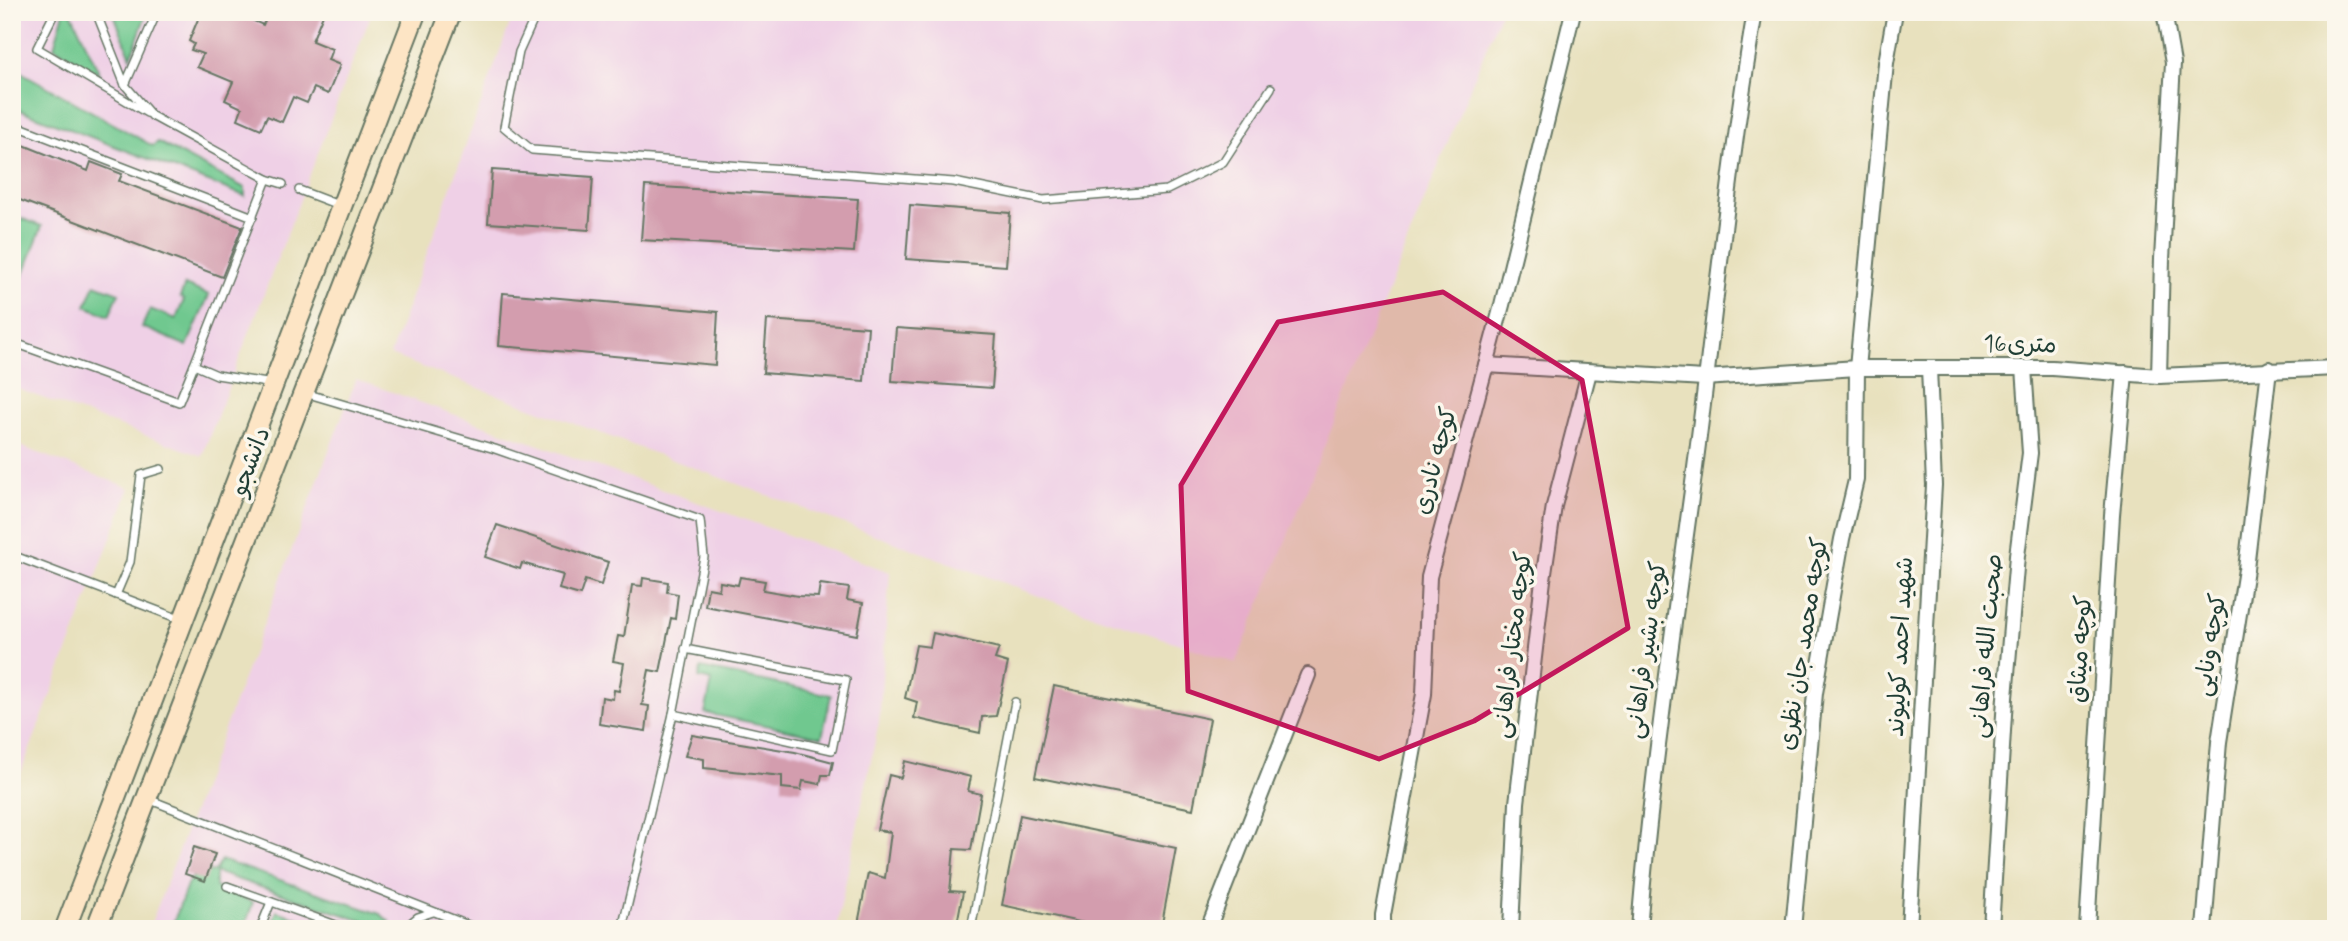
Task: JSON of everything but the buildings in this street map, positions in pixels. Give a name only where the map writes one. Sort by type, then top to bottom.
[{"type":"main road","name":"دانشجو","points":[[65,929],[416,12]]},
{"type":"main road","name":"دانشجو","points":[[96,929],[451,12]]},
{"type":"street","name":"کوچه نادری","points":[[1384,929],[1383,915],[1424,694],[1429,577],[1486,365],[1573,12]]},
{"type":"street","name":"کوچه بشیر فراهانی","points":[[1639,929],[1649,805],[1755,12]]},
{"type":"street","name":"کوچه محمد جان نظری","points":[[1793,929],[1815,693],[1842,539],[1856,480],[1857,368],[1886,63],[1895,12]]},
{"type":"street","points":[[2159,376],[2162,259],[2174,63],[2164,12]]},
{"type":"street","name":"16متری","points":[[1486,365],[1704,378],[1857,368],[2024,368],[2159,376],[2336,368]]},
{"type":"street","name":"شهید احمد کولیوند","points":[[1909,929],[1934,485],[1928,368]]},
{"type":"street","name":"صحبت الله فراهانی","points":[[1991,929],[2005,698],[2017,556],[2030,453],[2024,368]]},
{"type":"street","name":"کوچه ونایی","points":[[2204,929],[2219,742],[2246,569],[2269,369]]},
{"type":"street","name":"کوچه مختار فراهانی","points":[[1511,929],[1517,803],[1543,580],[1554,506],[1589,372]]},
{"type":"street","name":"کوچه میثاق","points":[[2087,929],[2112,515],[2125,373]]},
{"type":"street","points":[[1208,929],[1308,675]]},
{"type":"street","points":[[2336,864],[2336,880]]},
{"type":"lane","points":[[55,12],[37,48],[152,116],[267,179],[283,184]]},
{"type":"lane","points":[[96,12],[125,85],[152,116]]},
{"type":"lane","points":[[125,85],[157,12]]},
{"type":"lane","points":[[537,12],[519,52],[503,127],[532,150],[954,182],[1043,200],[1167,190],[1223,162],[1271,88]]},
{"type":"lane","points":[[12,124],[254,217]]},
{"type":"lane","points":[[12,342],[179,402],[267,179]]},
{"type":"lane","points":[[299,190],[342,206]]},
{"type":"lane","points":[[194,365],[217,375],[273,384]]},
{"type":"lane","points":[[304,393],[495,449],[700,520],[704,557],[673,714],[622,929]]},
{"type":"lane","points":[[116,595],[130,562],[141,475],[162,469]]},
{"type":"lane","points":[[12,555],[183,620]]},
{"type":"lane","points":[[673,714],[832,750],[846,680],[685,649]]},
{"type":"lane","points":[[971,929],[1015,702]]},
{"type":"lane","points":[[147,799],[478,929]]},
{"type":"lane","points":[[228,886],[348,929]]},
{"type":"lane","points":[[260,929],[271,902]]},
{"type":"lane","points":[[403,929],[418,917],[434,912]]},
{"type":"highlighted area","points":[[1443,292],[1582,380],[1628,628],[1474,721],[1379,759],[1188,691],[1181,485],[1278,322]]},
{"type":"shaded area","points":[[12,12],[372,12],[202,456],[12,387]]},
{"type":"shaded area","points":[[514,12],[1501,12],[1236,663],[1055,602],[390,355]]},
{"type":"shaded area","points":[[356,379],[890,572],[879,722],[836,929],[149,929]]},
{"type":"shaded area","points":[[12,443],[130,488],[12,796]]},
{"type":"green space","points":[[64,12],[71,12],[100,74],[54,47]]},
{"type":"green space","points":[[113,12],[147,12],[131,57]]},
{"type":"green space","points":[[12,67],[153,146],[158,142],[245,188],[245,196],[12,107]]},
{"type":"green space","points":[[12,215],[42,226],[23,276],[12,272]]},
{"type":"green space","points":[[95,284],[119,293],[109,316],[86,306]]},
{"type":"green space","points":[[185,285],[209,295],[187,346],[142,327],[150,309],[176,319],[184,300],[180,297]]},
{"type":"green space","points":[[701,668],[831,695],[822,737],[705,713],[712,681],[699,678]]},
{"type":"green space","points":[[221,860],[380,914],[389,921],[387,929],[215,872],[215,887],[253,902],[244,929],[171,929],[188,883],[198,871],[214,872]]},
{"type":"green space","points":[[277,911],[328,929],[270,929]]}]
